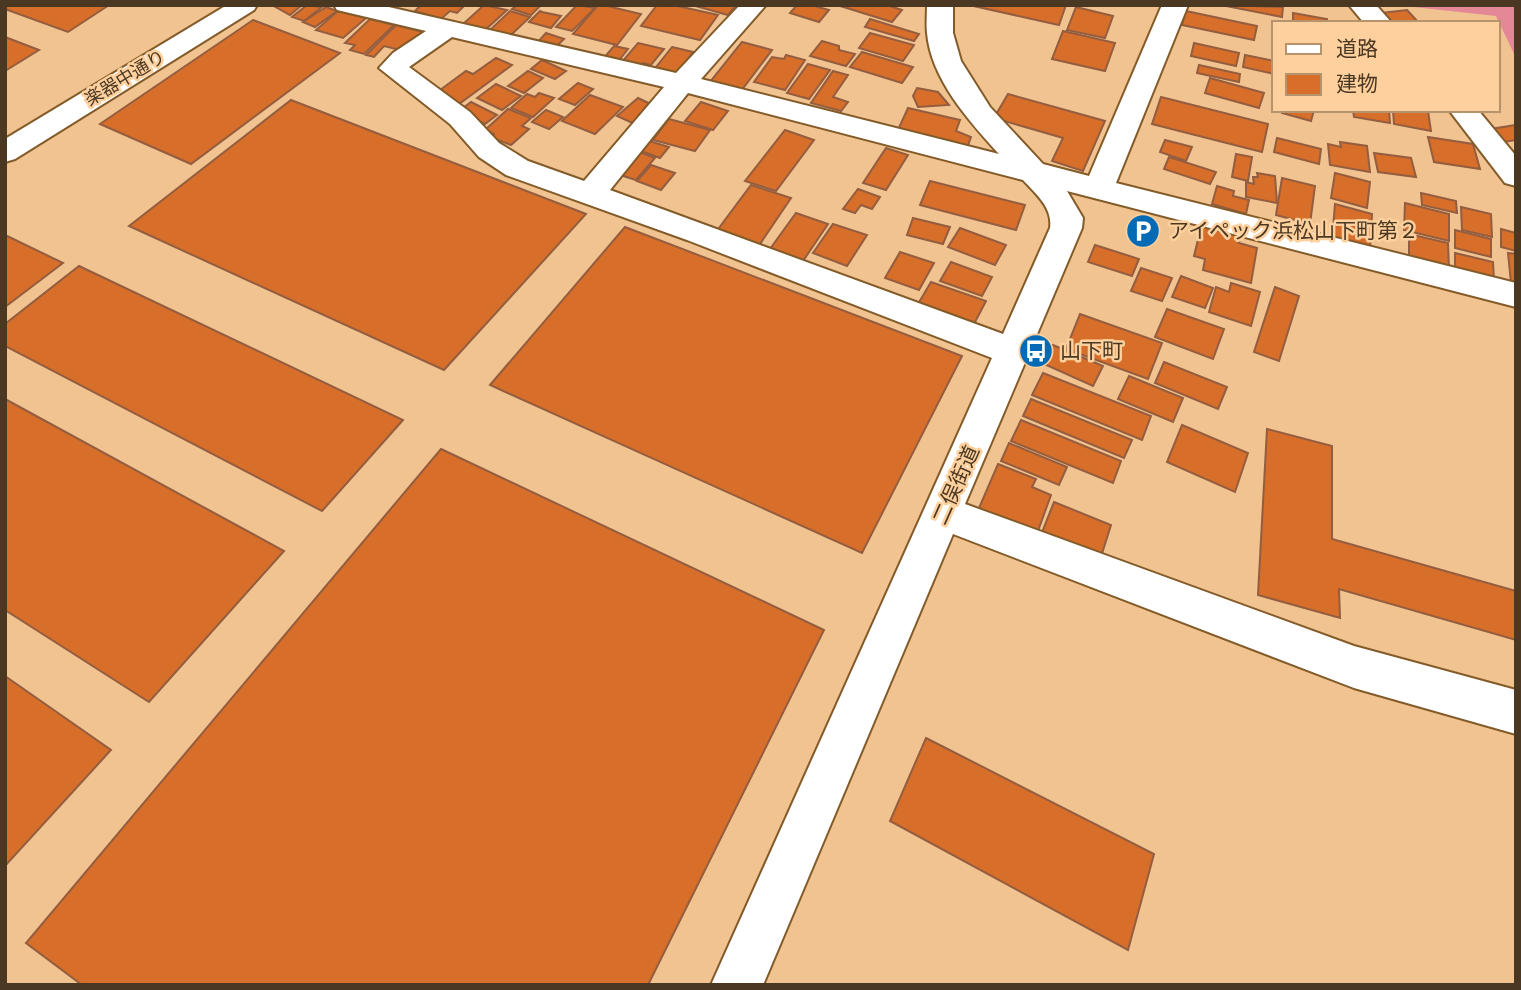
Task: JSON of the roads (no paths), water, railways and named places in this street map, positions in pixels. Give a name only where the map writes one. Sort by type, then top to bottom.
[{"type":"street","name":"楽器中通り","points":[[5,152],[245,5]]},
{"type":"street","points":[[346,5],[682,83],[1516,295]]},
{"type":"street","points":[[474,5],[424,47],[397,62],[393,68],[460,118],[489,150],[501,159],[551,181],[590,193],[1013,352]]},
{"type":"street","points":[[590,193],[682,83],[754,5]]},
{"type":"street","name":"二俣街道","points":[[737,985],[1066,228],[1067,218],[1061,204],[972,103],[951,72],[941,40],[940,5]]},
{"type":"street","points":[[1098,190],[1175,5]]},
{"type":"street","points":[[1361,5],[1377,21]]},
{"type":"street","points":[[1464,112],[1516,176]]},
{"type":"street","points":[[943,513],[1354,667],[1516,712]]},
{"type":"place","name":"アイペック浜松山下町第２","points":[[1143,231]]},
{"type":"place","name":"山下町","points":[[1036,351]]}]
